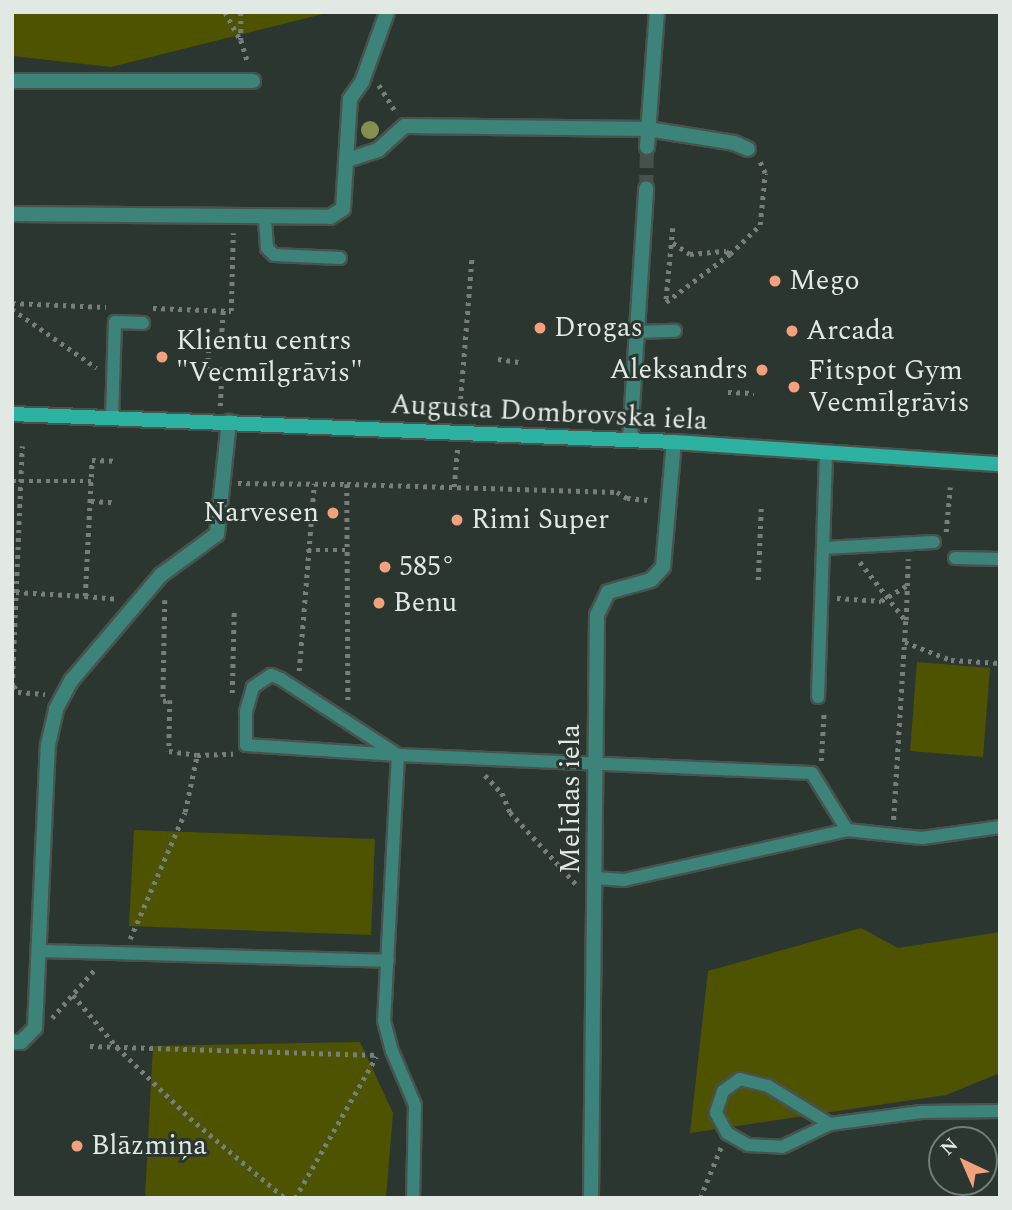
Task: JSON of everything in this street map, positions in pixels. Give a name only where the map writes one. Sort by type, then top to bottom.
[{"type":"main road","name":"Augusta Dombrovska iela","points":[[12,414],[630,439],[1000,464]]},
{"type":"street","points":[[12,214],[234,219],[330,217],[343,209],[350,99],[368,67],[387,12]]},
{"type":"street","points":[[646,147],[657,12]]},
{"type":"street","points":[[12,81],[253,81]]},
{"type":"street","points":[[347,160],[377,150],[405,126],[648,129],[734,143],[748,149]]},
{"type":"street","points":[[630,439],[646,190]]},
{"type":"street","points":[[12,1042],[21,1042],[35,1028],[48,745],[63,696],[161,575],[213,540],[223,483],[224,422]]},
{"type":"street","name":"Melīdas iela","points":[[591,1198],[597,615],[608,592],[651,580],[663,567],[674,442]]},
{"type":"lane","points":[[265,219],[267,248],[274,255],[340,258]]},
{"type":"lane","points":[[112,417],[115,323],[143,323]]},
{"type":"lane","points":[[637,332],[675,331]]},
{"type":"lane","points":[[818,697],[817,607],[824,548],[825,454]]},
{"type":"lane","points":[[824,548],[855,550],[934,542]]},
{"type":"lane","points":[[955,558],[1000,559]]},
{"type":"lane","points":[[398,755],[271,675],[253,687],[246,712],[247,745],[398,755],[812,772],[847,830]]},
{"type":"lane","points":[[398,755],[384,1021],[415,1105],[413,1198]]},
{"type":"lane","points":[[595,884],[624,880],[847,830],[893,832],[922,838],[1000,827]]},
{"type":"lane","points":[[40,951],[388,961]]},
{"type":"lane","points":[[830,1124],[768,1086],[740,1079],[723,1091],[716,1113],[727,1133],[748,1145],[782,1147],[830,1124],[921,1112],[1000,1111]]},
{"type":"path","points":[[225,12],[241,40],[253,81]]},
{"type":"path","points":[[241,12],[241,40]]},
{"type":"path","points":[[368,67],[405,126]]},
{"type":"path","points":[[673,229],[666,302],[730,254],[760,225],[765,173],[748,149]]},
{"type":"path","points":[[139,308],[231,311],[234,219]]},
{"type":"path","points":[[673,242],[690,254],[726,251],[730,254]]},
{"type":"path","points":[[454,487],[472,256]]},
{"type":"path","points":[[12,303],[115,307]]},
{"type":"path","points":[[12,309],[112,379]]},
{"type":"path","points":[[223,310],[221,340],[209,341],[207,370],[222,370],[224,422]]},
{"type":"path","points":[[498,359],[519,362]]},
{"type":"path","points":[[728,392],[754,393]]},
{"type":"path","points":[[22,446],[13,686],[18,692],[63,696]]},
{"type":"path","points":[[85,596],[92,460],[116,461]]},
{"type":"path","points":[[12,481],[92,481]]},
{"type":"path","points":[[223,483],[617,492],[627,498],[646,499]]},
{"type":"path","points":[[298,690],[314,484]]},
{"type":"path","points":[[347,484],[348,724]]},
{"type":"path","points":[[91,501],[113,502]]},
{"type":"path","points":[[758,580],[761,507]]},
{"type":"path","points":[[893,832],[908,585],[908,543]]},
{"type":"path","points":[[309,550],[346,550]]},
{"type":"path","points":[[855,550],[864,573],[906,621]]},
{"type":"path","points":[[161,575],[165,600],[163,701],[170,700],[169,751],[229,756],[247,745]]},
{"type":"path","points":[[830,597],[886,598],[908,585]]},
{"type":"path","points":[[16,592],[125,599]]},
{"type":"path","points":[[231,706],[234,611]]},
{"type":"path","points":[[905,642],[950,660],[1000,663]]},
{"type":"path","points":[[821,761],[824,710]]},
{"type":"path","points":[[229,756],[230,744]]},
{"type":"path","points":[[124,953],[185,812],[197,755]]},
{"type":"path","points":[[491,767],[477,766],[502,793],[510,812],[577,885],[595,884]]},
{"type":"path","points":[[35,1022],[54,1017],[96,968],[102,952]]},
{"type":"path","points":[[73,995],[117,1047],[190,1118],[285,1198]]},
{"type":"path","points":[[295,1198],[389,1038]]},
{"type":"path","points":[[90,1046],[377,1055]]},
{"type":"path","points":[[700,1198],[727,1133]]},
{"type":"shaded area","points":[[12,12],[331,12],[111,67],[12,56]]},
{"type":"shaded area","points":[[917,662],[990,668],[983,757],[910,751]]},
{"type":"shaded area","points":[[134,830],[375,839],[371,935],[129,926]]},
{"type":"shaded area","points":[[861,928],[898,948],[1000,932],[1000,1073],[946,1095],[690,1133],[708,971]]},
{"type":"shaded area","points":[[360,1042],[393,1113],[386,1198],[145,1198],[153,1046]]},
{"type":"tunnel","points":[[646,189],[647,147]]},
{"type":"place","name":"Mego","points":[[775,281]]},
{"type":"place","name":"Drogas","points":[[540,328]]},
{"type":"place","name":"Arcada","points":[[792,331]]},
{"type":"place","name":"Klientu centrs \"Vecmīlgrāvis\"","points":[[162,357]]},
{"type":"place","name":"Aleksandrs","points":[[762,370]]},
{"type":"place","name":"Fitspot Gym Vecmīlgrāvis","points":[[794,387]]},
{"type":"place","name":"Narvesen","points":[[333,513]]},
{"type":"place","name":"Rimi Super","points":[[457,520]]},
{"type":"place","name":"585°","points":[[385,567]]},
{"type":"place","name":"Benu","points":[[379,603]]},
{"type":"place","name":"Blāzmiņa","points":[[77,1146]]}]
